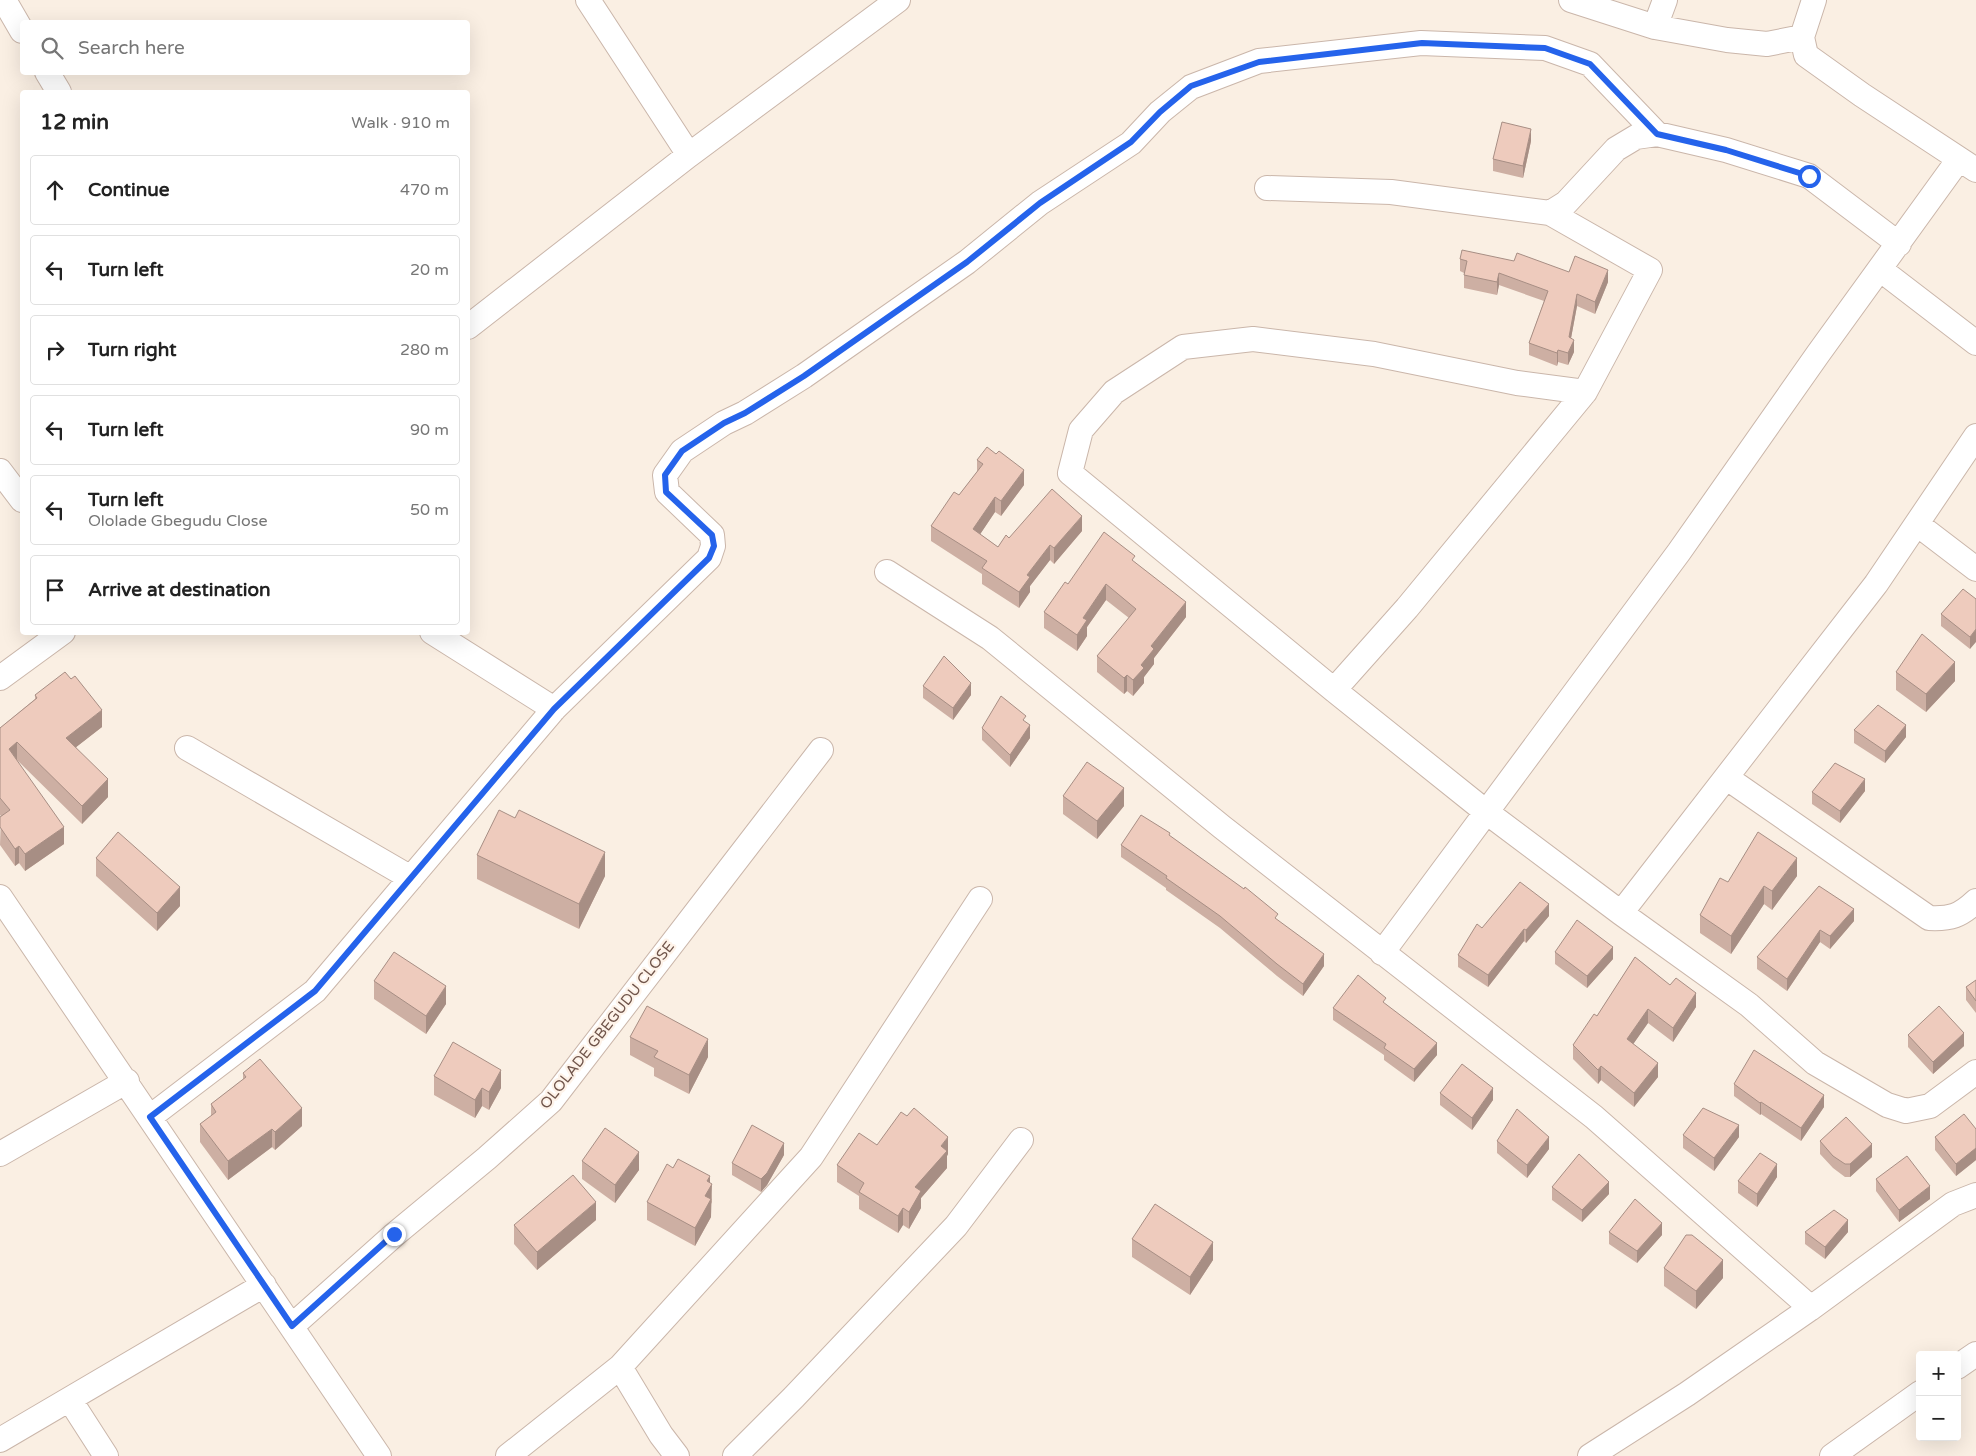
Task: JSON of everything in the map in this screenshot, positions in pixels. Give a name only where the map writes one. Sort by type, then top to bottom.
[{"type":"street","points":[[4,0],[20,28]]},
{"type":"street","points":[[588,0],[689,155]]},
{"type":"street","points":[[470,325],[689,155],[898,0]]},
{"type":"street","points":[[1571,0],[1655,27],[1727,40],[1767,44],[1808,18],[1831,0]]},
{"type":"street","points":[[1655,27],[1665,0]]},
{"type":"street","points":[[1382,953],[1678,552],[1898,244],[1968,164],[1862,95],[1806,55],[1808,18]]},
{"type":"street","points":[[150,1117],[315,991],[554,709],[709,558],[714,546],[712,535],[666,492],[665,475],[682,451],[724,423],[745,413],[804,376],[967,262],[1040,203],[1131,142],[1160,112],[1191,86],[1259,62],[1422,43],[1545,48],[1590,64],[1657,134]]},
{"type":"street","points":[[49,75],[58,90]]},
{"type":"street","points":[[1550,213],[1566,203],[1616,149],[1636,137],[1657,134],[1726,150],[1809,176],[1898,244]]},
{"type":"street","points":[[1267,188],[1391,192],[1550,213],[1650,270],[1585,392],[1408,608],[1334,690]]},
{"type":"street","points":[[1880,270],[1976,343]]},
{"type":"street","points":[[1585,392],[1517,383],[1374,354],[1253,339],[1183,347],[1114,392],[1081,430],[1070,473],[1334,690],[1485,811],[1750,1005],[1814,1063],[1887,1105],[1906,1111],[1930,1106],[1976,1072]]},
{"type":"street","points":[[1621,912],[1876,584],[1976,436]]},
{"type":"street","points":[[0,471],[20,497]]},
{"type":"street","points":[[1917,524],[1976,569]]},
{"type":"street","points":[[887,572],[990,638],[1222,827],[1594,1117],[1812,1308]]},
{"type":"street","points":[[0,678],[59,635]]},
{"type":"street","points":[[437,635],[554,709]]},
{"type":"street","points":[[187,748],[411,878]]},
{"type":"street","name":"OLOLADE GBEGUDU CLOSE","points":[[292,1326],[394,1234],[486,1158],[551,1100],[821,750]]},
{"type":"street","points":[[1726,778],[1929,918],[1947,919],[1966,910],[1976,901]]},
{"type":"street","points":[[0,897],[127,1081],[379,1456]]},
{"type":"street","points":[[508,1456],[620,1367],[811,1157],[980,899]]},
{"type":"street","points":[[0,1154],[127,1081]]},
{"type":"street","points":[[735,1456],[794,1397],[956,1226],[1021,1140]]},
{"type":"street","points":[[1590,1456],[1687,1394],[1812,1308],[1953,1204],[1976,1195]]},
{"type":"street","points":[[0,1440],[264,1285]]},
{"type":"street","points":[[1961,1364],[1976,1354]]},
{"type":"street","points":[[620,1367],[661,1435],[677,1456]]},
{"type":"street","points":[[1832,1456],[1916,1396]]},
{"type":"street","points":[[70,1400],[106,1456]]},
{"type":"building","points":[[1502,122],[1531,129],[1523,166],[1493,159]]},
{"type":"building","points":[[1462,250],[1514,261],[1517,253],[1569,272],[1575,256],[1608,270],[1595,302],[1577,294],[1569,337],[1574,340],[1568,353],[1558,350],[1557,353],[1529,343],[1548,291],[1499,273],[1497,282],[1464,275],[1467,261],[1460,259]]},
{"type":"building","points":[[987,447],[996,454],[999,451],[1024,470],[1001,501],[995,497],[973,529],[998,547],[1006,535],[1009,538],[1052,489],[1082,516],[1054,548],[1050,545],[1027,575],[1030,577],[1019,592],[982,568],[987,561],[931,526],[954,492],[959,495],[983,464],[977,460]]},
{"type":"building","points":[[1104,532],[1135,556],[1132,560],[1186,602],[1151,646],[1154,649],[1141,665],[1144,668],[1133,680],[1127,675],[1124,678],[1097,656],[1136,609],[1106,584],[1083,618],[1087,620],[1077,635],[1044,612],[1065,582],[1068,584]]},
{"type":"building","points":[[1963,589],[1976,599],[1976,629],[1970,637],[1941,614]]},
{"type":"building","points":[[1922,634],[1955,662],[1926,694],[1896,672]]},
{"type":"building","points":[[944,656],[971,683],[953,708],[923,686]]},
{"type":"building","points":[[65,672],[71,679],[75,676],[102,710],[66,738],[108,779],[82,806],[17,742],[9,749],[64,827],[25,854],[19,846],[15,849],[0,827],[0,817],[10,810],[0,798],[0,728],[37,698],[35,695]]},
{"type":"building","points":[[1001,696],[1026,716],[1023,720],[1030,725],[1010,755],[982,728]]},
{"type":"building","points":[[1878,705],[1906,725],[1885,751],[1854,730]]},
{"type":"building","points":[[1087,762],[1124,788],[1097,821],[1063,796]]},
{"type":"building","points":[[1835,763],[1865,779],[1840,811],[1812,792]]},
{"type":"building","points":[[499,810],[515,818],[519,810],[605,852],[579,904],[477,855]]},
{"type":"building","points":[[1141,815],[1170,833],[1169,835],[1244,889],[1245,887],[1278,914],[1275,918],[1324,954],[1303,984],[1220,916],[1166,878],[1167,876],[1121,845]]},
{"type":"building","points":[[118,832],[180,887],[157,913],[96,858]]},
{"type":"building","points":[[1758,832],[1797,858],[1772,891],[1764,886],[1731,936],[1700,915],[1720,878],[1728,882]]},
{"type":"building","points":[[1520,882],[1549,904],[1526,930],[1524,929],[1488,975],[1458,955],[1477,924],[1482,928]]},
{"type":"building","points":[[1819,886],[1854,909],[1830,936],[1820,930],[1787,979],[1757,957]]},
{"type":"building","points":[[1577,920],[1613,947],[1587,976],[1555,952]]},
{"type":"building","points":[[394,952],[446,986],[426,1016],[374,981]]},
{"type":"building","points":[[1635,957],[1670,985],[1676,978],[1696,993],[1673,1028],[1648,1009],[1627,1039],[1658,1063],[1634,1093],[1601,1066],[1598,1070],[1573,1045],[1594,1014],[1597,1016]]},
{"type":"building","points":[[1358,975],[1386,998],[1383,1002],[1437,1043],[1414,1069],[1384,1048],[1386,1044],[1333,1008]]},
{"type":"building","points":[[1976,980],[1976,1001],[1966,987]]},
{"type":"building","points":[[647,1006],[708,1039],[689,1075],[654,1057],[658,1051],[630,1037]]},
{"type":"building","points":[[1939,1006],[1964,1033],[1933,1062],[1908,1035]]},
{"type":"building","points":[[453,1042],[501,1070],[489,1092],[482,1088],[475,1100],[434,1076]]},
{"type":"building","points":[[1754,1050],[1824,1095],[1801,1128],[1760,1103],[1734,1084]]},
{"type":"building","points":[[260,1059],[302,1108],[275,1132],[272,1129],[228,1161],[200,1124],[216,1112],[211,1104],[246,1077],[243,1073]]},
{"type":"building","points":[[1462,1064],[1493,1088],[1472,1118],[1440,1093]]},
{"type":"building","points":[[914,1108],[948,1137],[941,1146],[947,1151],[915,1187],[921,1191],[909,1212],[903,1208],[898,1216],[859,1192],[864,1183],[837,1165],[859,1133],[877,1145],[901,1112],[907,1116]]},
{"type":"building","points":[[1703,1108],[1739,1125],[1714,1158],[1683,1135]]},
{"type":"building","points":[[1517,1109],[1549,1137],[1527,1165],[1497,1141]]},
{"type":"building","points":[[1964,1114],[1976,1129],[1976,1148],[1956,1164],[1935,1137]]},
{"type":"building","points":[[1846,1117],[1872,1144],[1850,1164],[1845,1164],[1833,1156],[1820,1141]]},
{"type":"building","points":[[752,1125],[784,1143],[767,1173],[761,1179],[732,1163]]},
{"type":"building","points":[[605,1128],[639,1152],[615,1185],[582,1161]]},
{"type":"building","points":[[1760,1153],[1777,1164],[1757,1194],[1738,1181]]},
{"type":"building","points":[[1579,1154],[1609,1182],[1582,1210],[1552,1187]]},
{"type":"building","points":[[1907,1156],[1930,1186],[1899,1210],[1876,1179]]},
{"type":"building","points":[[678,1159],[710,1176],[707,1181],[712,1184],[705,1196],[711,1199],[695,1228],[647,1202],[667,1164],[673,1168]]},
{"type":"building","points":[[573,1175],[596,1202],[537,1252],[514,1225]]},
{"type":"building","points":[[1635,1199],[1662,1223],[1637,1251],[1609,1232]]},
{"type":"building","points":[[1155,1204],[1213,1242],[1190,1277],[1132,1239]]},
{"type":"building","points":[[1834,1210],[1848,1220],[1825,1247],[1805,1232]]},
{"type":"building","points":[[1686,1235],[1692,1235],[1723,1260],[1696,1291],[1664,1268]]},
{"type":"route","points":[[394,1234],[292,1326],[150,1117],[315,991],[554,709],[709,558],[714,546],[712,535],[666,492],[665,475],[682,451],[724,423],[745,413],[804,376],[967,262],[1040,203],[1131,142],[1160,112],[1191,86],[1259,62],[1422,43],[1545,48],[1590,64],[1657,134],[1726,150],[1809,176]]}]
